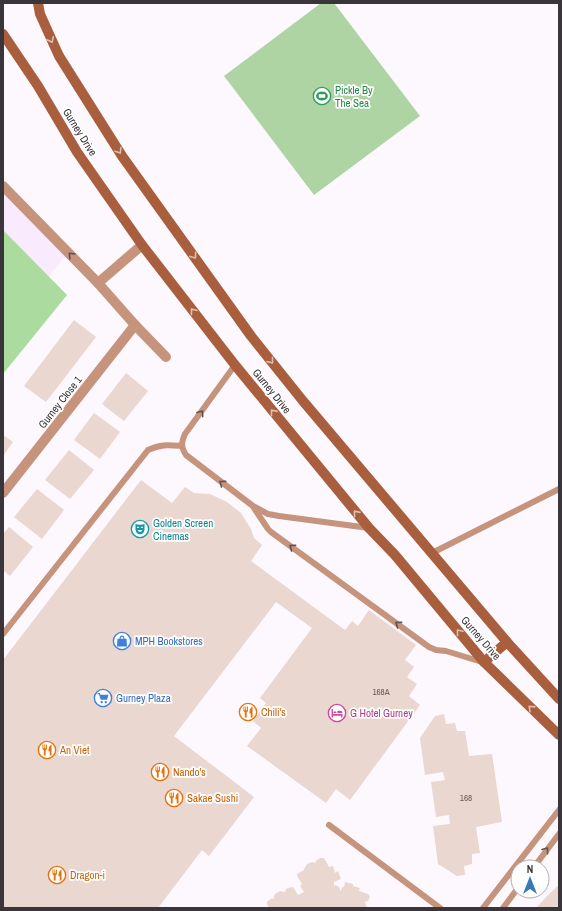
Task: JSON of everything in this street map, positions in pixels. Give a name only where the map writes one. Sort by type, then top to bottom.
[{"type":"main road","name":"Gurney Drive","points":[[38,3],[40,14],[59,56],[126,162],[251,336],[303,401],[507,642],[559,699]]},
{"type":"main road","name":"Gurney Drive","points":[[3,34],[38,86],[77,152],[142,245],[235,365],[369,528],[395,555],[484,662],[559,735]]},
{"type":"main road","points":[[484,662],[507,642]]},
{"type":"street","points":[[3,186],[98,283],[166,357]]},
{"type":"street","points":[[98,283],[142,245]]},
{"type":"street","name":"Gurney Close 1","points":[[3,493],[135,325]]},
{"type":"lane","points":[[235,365],[186,434],[182,441],[183,451],[191,460],[253,506],[268,514],[369,528]]},
{"type":"lane","points":[[3,634],[148,450],[156,446],[182,446]]},
{"type":"lane","points":[[432,553],[559,489]]},
{"type":"lane","points":[[253,506],[271,532],[429,647],[484,662]]},
{"type":"lane","points":[[483,908],[559,810]]},
{"type":"lane","points":[[329,825],[440,908]]},
{"type":"lane","points":[[540,859],[559,834]]},
{"type":"lane","points":[[503,908],[510,899]]},
{"type":"shaded area","points":[[3,191],[69,251],[22,311],[3,298]]},
{"type":"green space","name":"Pickle By The Sea","points":[[321,3],[334,3],[420,116],[314,195],[224,76]]},
{"type":"green space","points":[[3,230],[67,295],[3,374]]},
{"type":"building","points":[[74,320],[96,337],[46,402],[24,386]]},
{"type":"building","points":[[126,373],[148,391],[124,421],[102,404]]},
{"type":"building","points":[[94,413],[120,432],[100,459],[74,440]]},
{"type":"building","points":[[3,435],[13,442],[3,456]]},
{"type":"building","points":[[69,450],[94,470],[70,499],[45,480]]},
{"type":"building","name":"Gurney Plaza","points":[[141,480],[172,503],[185,487],[194,493],[210,494],[227,502],[241,513],[251,529],[254,538],[262,545],[251,561],[345,630],[352,621],[358,626],[369,610],[416,645],[405,660],[414,667],[407,677],[417,684],[409,696],[420,705],[350,800],[336,789],[326,803],[247,746],[261,728],[253,721],[266,703],[260,698],[312,628],[276,602],[174,736],[254,797],[209,856],[202,850],[158,908],[3,908],[3,660]]},
{"type":"building","points":[[37,489],[64,510],[42,539],[14,517]]},
{"type":"building","points":[[9,527],[33,547],[10,576],[3,570],[3,534]]},
{"type":"building","points":[[444,714],[446,724],[455,723],[457,731],[465,731],[469,756],[492,754],[502,822],[476,827],[480,853],[472,854],[472,864],[464,866],[465,875],[457,876],[438,864],[433,826],[450,824],[449,815],[436,817],[431,782],[445,780],[443,772],[425,775],[420,738],[435,716]]},
{"type":"building","points":[[320,858],[324,858],[329,867],[333,866],[335,873],[338,871],[341,879],[334,882],[334,886],[336,885],[341,891],[345,882],[353,884],[353,886],[360,888],[359,891],[368,894],[370,897],[368,901],[365,902],[367,908],[269,908],[267,902],[272,898],[274,899],[275,894],[280,891],[285,892],[286,889],[293,887],[298,895],[304,892],[300,886],[302,884],[297,874],[303,871],[307,864],[312,862],[315,863]]},
{"type":"building","points":[[559,885],[559,908],[536,908],[544,899],[550,899],[550,893]]},
{"type":"place","name":"Pickle By The Sea","points":[[322,96]]},
{"type":"place","name":"Golden Screen Cinemas","points":[[140,529]]},
{"type":"place","name":"MPH Bookstores","points":[[122,641]]},
{"type":"place","name":"Gurney Plaza","points":[[103,698]]},
{"type":"place","name":"Chili's","points":[[248,712]]},
{"type":"place","name":"G Hotel Gurney","points":[[337,713]]},
{"type":"place","name":"An Viet","points":[[47,750]]},
{"type":"place","name":"Nando's","points":[[160,772]]},
{"type":"place","name":"Sakae Sushi","points":[[174,798]]},
{"type":"place","name":"Dragon-i","points":[[57,875]]}]
